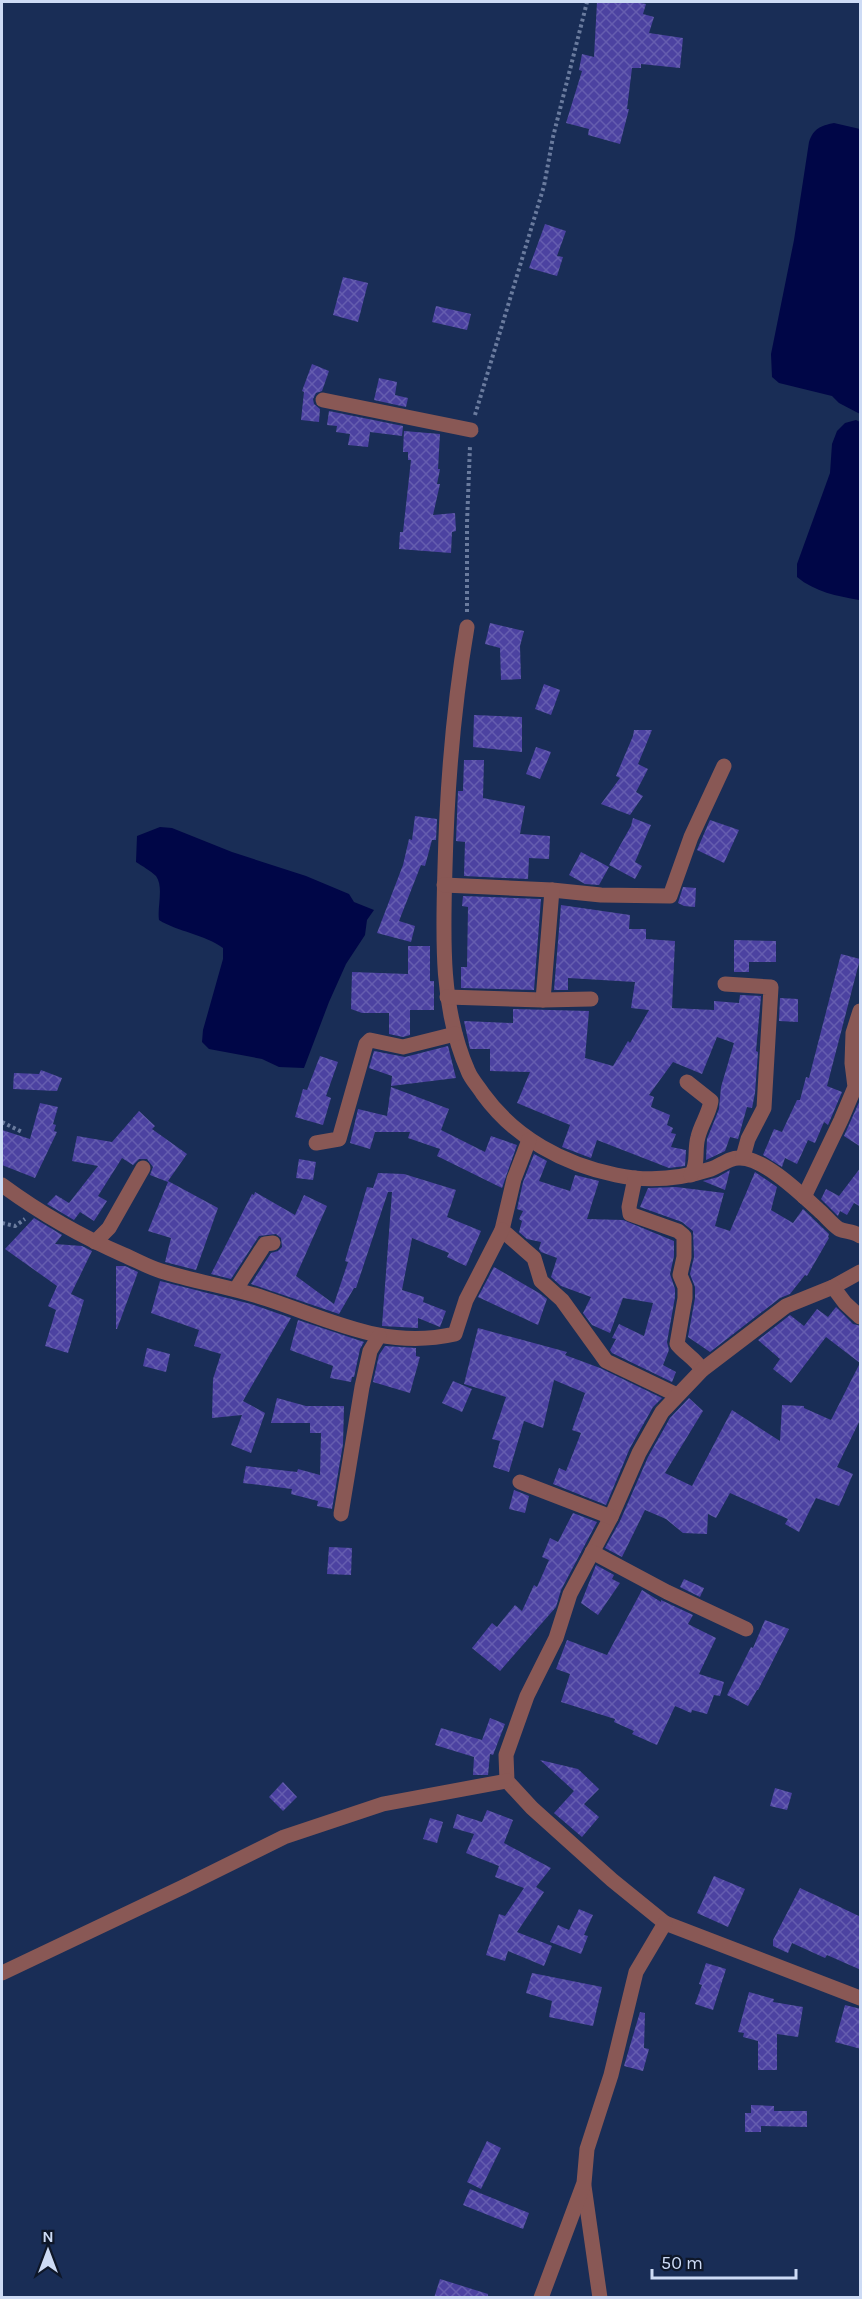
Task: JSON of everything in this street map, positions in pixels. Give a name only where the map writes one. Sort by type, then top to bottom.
[{"type":"street","points":[[323,400],[471,430]]},
{"type":"street","points":[[467,627],[450,748],[444,941],[447,997],[454,1034],[468,1073],[490,1104],[529,1140],[571,1162],[616,1175],[656,1179],[691,1175],[743,1157],[771,1169],[840,1229],[861,1236]]},
{"type":"street","points":[[444,885],[552,890],[601,895],[670,896],[691,837],[724,766]]},
{"type":"street","points":[[543,1000],[552,890]]},
{"type":"street","points":[[726,984],[771,987],[764,1108],[748,1139],[743,1157]]},
{"type":"street","points":[[447,997],[591,999]]},
{"type":"street","points":[[804,1197],[858,1089],[852,1063],[854,1034],[861,1011]]},
{"type":"street","points":[[316,1143],[339,1139],[352,1088],[366,1044],[370,1040],[402,1047],[454,1034]]},
{"type":"street","points":[[687,1082],[711,1101],[709,1113],[698,1138],[696,1167],[691,1175]]},
{"type":"street","points":[[2,1185],[39,1212],[95,1242],[159,1271],[236,1289],[323,1321],[379,1336],[430,1340],[455,1334],[466,1300],[502,1230],[514,1179],[529,1140]]},
{"type":"street","points":[[95,1242],[109,1228],[144,1168]]},
{"type":"street","points":[[635,1178],[629,1207],[630,1214],[678,1231],[684,1236],[684,1257],[680,1275],[685,1287],[685,1298],[677,1344],[684,1353],[697,1362],[702,1370]]},
{"type":"street","points":[[502,1230],[534,1258],[541,1281],[562,1300],[606,1361],[677,1395]]},
{"type":"street","points":[[236,1289],[265,1244],[273,1243]]},
{"type":"street","points":[[861,1272],[833,1287],[786,1306],[702,1370],[662,1412],[639,1453],[611,1517],[570,1594],[556,1638],[527,1696],[506,1755],[507,1781],[540,1815],[612,1880],[665,1923],[861,1998]]},
{"type":"street","points":[[833,1287],[845,1303],[861,1317]]},
{"type":"street","points":[[341,1514],[362,1387],[370,1351],[379,1336]]},
{"type":"street","points":[[520,1482],[611,1517]]},
{"type":"street","points":[[592,1552],[746,1629]]},
{"type":"street","points":[[2,1973],[284,1837],[383,1804],[507,1781]]},
{"type":"street","points":[[600,2298],[584,2183],[587,2149],[611,2075],[636,1972],[665,1923]]},
{"type":"street","points":[[541,2298],[584,2183]]},
{"type":"path","points":[[467,627],[467,523],[471,430],[544,186],[553,137],[587,2]]},
{"type":"path","points":[[2,1122],[22,1132]]},
{"type":"shaded area","points":[[834,123],[860,129],[860,414],[839,403],[832,396],[779,383],[772,377],[771,354],[794,240],[809,142],[818,128]]},
{"type":"shaded area","points":[[856,420],[860,422],[859,600],[819,590],[797,577],[797,564],[830,473],[832,444],[837,431],[845,423]]},
{"type":"shaded area","points":[[160,827],[172,828],[232,852],[306,876],[349,894],[354,902],[374,910],[367,920],[365,935],[346,964],[329,1002],[304,1068],[279,1067],[262,1059],[209,1049],[202,1042],[203,1030],[223,959],[223,948],[208,939],[159,920],[160,886],[154,874],[136,862],[137,836]]},
{"type":"building","points":[[597,2],[646,4],[643,14],[654,17],[649,33],[683,38],[680,68],[641,64],[641,68],[632,68],[627,109],[629,109],[620,144],[588,135],[589,129],[566,123],[582,71],[579,70],[582,54],[594,57]]},
{"type":"building","points":[[545,224],[566,231],[557,256],[563,257],[557,276],[529,268]]},
{"type":"building","points":[[343,277],[368,283],[358,322],[333,315]]},
{"type":"building","points":[[436,306],[471,314],[467,330],[432,322]]},
{"type":"building","points":[[312,364],[329,371],[322,391],[316,393],[313,399],[314,404],[320,409],[319,422],[301,420],[304,392],[302,391]]},
{"type":"building","points":[[379,378],[397,382],[395,395],[408,398],[406,407],[374,400]]},
{"type":"building","points":[[329,411],[403,426],[402,436],[370,432],[368,447],[348,445],[350,434],[336,432],[337,426],[327,425]]},
{"type":"building","points":[[404,431],[440,434],[438,469],[440,469],[437,484],[440,484],[433,515],[455,513],[456,531],[452,532],[451,553],[399,549],[411,460],[408,460],[408,452],[403,452]]},
{"type":"building","points":[[490,623],[524,631],[520,646],[521,679],[501,680],[500,648],[485,644]]},
{"type":"building","points":[[544,684],[560,690],[551,715],[535,709]]},
{"type":"building","points":[[474,715],[522,717],[522,752],[473,747]]},
{"type":"building","points":[[634,730],[652,730],[638,764],[648,769],[636,792],[643,796],[630,815],[601,804],[620,778],[616,776]]},
{"type":"building","points":[[536,747],[551,752],[540,779],[526,774]]},
{"type":"building","points":[[464,760],[484,760],[483,798],[525,806],[520,834],[550,836],[549,859],[529,858],[528,879],[464,876],[465,842],[456,841],[458,791],[463,791]]},
{"type":"building","points":[[415,816],[437,819],[436,840],[432,840],[425,866],[421,865],[399,921],[415,926],[411,942],[377,933],[403,865],[409,839],[412,840]]},
{"type":"building","points":[[633,818],[651,825],[635,862],[642,866],[635,879],[609,865],[631,826]]},
{"type":"building","points":[[710,820],[739,830],[724,863],[697,850]]},
{"type":"building","points":[[581,852],[609,867],[599,885],[585,884],[569,875]]},
{"type":"building","points":[[683,887],[696,888],[695,907],[678,903]]},
{"type":"building","points":[[463,896],[541,899],[534,990],[461,988],[461,967],[467,967],[468,907],[462,906]]},
{"type":"building","points":[[561,905],[630,915],[629,929],[646,929],[646,939],[675,941],[672,1008],[714,1010],[714,1001],[739,1003],[740,995],[761,996],[752,1108],[747,1107],[738,1139],[730,1137],[725,1151],[706,1160],[707,1139],[719,1109],[721,1087],[734,1043],[717,1037],[702,1074],[673,1062],[649,1095],[654,1097],[651,1107],[670,1115],[667,1125],[673,1128],[671,1133],[676,1134],[671,1147],[686,1150],[685,1166],[669,1168],[597,1140],[591,1158],[562,1147],[570,1125],[517,1103],[530,1072],[490,1071],[490,1049],[470,1049],[464,1021],[513,1023],[513,1009],[589,1011],[585,1058],[613,1066],[628,1041],[630,1043],[649,1010],[631,1008],[635,982],[568,978],[568,990],[554,990]]},
{"type":"building","points":[[734,940],[776,941],[776,962],[749,962],[749,972],[734,972]]},
{"type":"building","points":[[408,946],[430,946],[430,981],[434,981],[434,1010],[410,1010],[410,1035],[403,1037],[389,1034],[389,1013],[362,1013],[351,1009],[352,972],[408,974]]},
{"type":"building","points":[[841,954],[860,959],[827,1086],[842,1092],[828,1125],[824,1122],[815,1143],[808,1140],[797,1164],[785,1158],[782,1167],[763,1155],[774,1129],[782,1132],[797,1100],[800,1100],[806,1077],[809,1078]]},
{"type":"building","points":[[780,998],[798,999],[798,1022],[779,1021]]},
{"type":"building","points":[[448,1046],[456,1078],[391,1086],[392,1076],[369,1068],[374,1051],[405,1057]]},
{"type":"building","points":[[320,1056],[338,1062],[326,1096],[331,1098],[323,1125],[295,1117],[303,1089],[307,1090]]},
{"type":"building","points":[[41,1070],[62,1078],[57,1091],[13,1089],[14,1073],[39,1074]]},
{"type":"building","points":[[391,1087],[449,1109],[441,1130],[485,1152],[491,1136],[517,1145],[502,1188],[437,1156],[440,1149],[408,1138],[410,1132],[375,1132],[370,1149],[350,1143],[358,1109],[387,1116]]},
{"type":"building","points":[[861,1100],[861,1147],[844,1136]]},
{"type":"building","points":[[40,1103],[58,1107],[53,1124],[56,1125],[54,1131],[57,1132],[35,1178],[2,1165],[2,1130],[30,1139]]},
{"type":"building","points":[[139,1111],[155,1126],[152,1129],[187,1154],[168,1181],[218,1208],[196,1270],[165,1262],[171,1238],[148,1231],[168,1182],[150,1175],[153,1167],[147,1159],[139,1159],[133,1165],[122,1158],[98,1196],[107,1201],[94,1221],[80,1212],[74,1220],[47,1204],[56,1195],[69,1203],[98,1166],[72,1161],[77,1136],[112,1142]]},
{"type":"building","points":[[534,1154],[547,1161],[539,1181],[570,1191],[575,1175],[599,1181],[587,1219],[623,1220],[674,1241],[674,1256],[670,1274],[675,1297],[667,1342],[669,1350],[663,1365],[676,1372],[672,1382],[610,1350],[616,1339],[612,1338],[619,1324],[644,1336],[653,1303],[623,1298],[610,1333],[592,1325],[583,1313],[591,1297],[561,1286],[551,1277],[557,1258],[541,1252],[539,1249],[541,1242],[527,1239],[519,1232],[522,1221],[519,1219],[523,1211],[517,1209],[523,1182]]},
{"type":"building","points":[[299,1159],[316,1162],[313,1180],[296,1178]]},
{"type":"building","points":[[861,1167],[861,1207],[854,1203],[847,1215],[840,1211],[838,1216],[821,1199],[826,1189],[839,1196]]},
{"type":"building","points":[[730,1170],[725,1190],[703,1181],[718,1177]]},
{"type":"building","points":[[755,1172],[777,1187],[771,1210],[793,1223],[803,1209],[829,1234],[829,1238],[807,1276],[805,1275],[790,1294],[780,1298],[710,1352],[688,1337],[695,1298],[695,1287],[690,1274],[694,1257],[693,1231],[682,1222],[640,1207],[648,1188],[676,1187],[724,1193],[715,1226],[730,1231]]},
{"type":"building","points":[[378,1173],[404,1174],[456,1190],[447,1217],[481,1231],[466,1266],[447,1257],[449,1253],[412,1238],[402,1290],[424,1297],[423,1302],[446,1311],[440,1327],[418,1318],[418,1328],[382,1326],[392,1192],[388,1192],[356,1288],[339,1314],[251,1284],[271,1253],[282,1247],[281,1238],[276,1234],[259,1236],[231,1279],[211,1274],[252,1194],[254,1195],[255,1192],[295,1215],[304,1195],[327,1206],[296,1276],[334,1304],[348,1262],[345,1261],[367,1187],[373,1188]]},
{"type":"building","points":[[34,1218],[62,1235],[55,1244],[82,1246],[92,1251],[71,1294],[84,1300],[68,1353],[45,1346],[56,1310],[48,1306],[57,1286],[5,1249]]},
{"type":"building","points":[[116,1266],[125,1266],[138,1272],[117,1329],[116,1329]]},
{"type":"building","points":[[494,1267],[547,1299],[538,1325],[478,1297]]},
{"type":"building","points":[[160,1281],[251,1304],[291,1318],[243,1401],[265,1413],[251,1453],[231,1445],[242,1415],[212,1418],[213,1379],[221,1354],[194,1346],[199,1330],[151,1313]]},
{"type":"building","points":[[836,1307],[853,1324],[861,1326],[861,1418],[837,1467],[853,1474],[839,1506],[816,1498],[799,1532],[785,1524],[788,1519],[730,1493],[716,1518],[708,1514],[707,1534],[683,1533],[666,1519],[645,1510],[622,1557],[605,1548],[620,1521],[648,1457],[670,1418],[689,1398],[703,1411],[665,1473],[692,1486],[732,1410],[780,1441],[782,1405],[804,1406],[831,1420],[860,1363],[826,1337],[791,1383],[773,1369],[780,1359],[758,1340],[790,1315],[804,1326],[817,1309],[828,1317]]},
{"type":"building","points":[[298,1320],[364,1342],[351,1382],[330,1378],[333,1366],[290,1350]]},
{"type":"building","points":[[478,1328],[567,1352],[565,1355],[600,1368],[662,1398],[653,1407],[630,1448],[606,1505],[553,1484],[559,1468],[566,1471],[581,1433],[572,1430],[585,1393],[554,1380],[543,1428],[524,1421],[509,1472],[493,1467],[500,1441],[492,1439],[506,1397],[464,1384]]},
{"type":"building","points":[[385,1346],[416,1348],[416,1356],[420,1357],[410,1393],[373,1382],[379,1355]]},
{"type":"building","points":[[147,1348],[170,1354],[166,1372],[143,1366]]},
{"type":"building","points":[[453,1381],[472,1389],[462,1412],[442,1403]]},
{"type":"building","points":[[277,1398],[306,1406],[344,1406],[343,1444],[332,1509],[317,1506],[318,1501],[291,1494],[292,1489],[243,1483],[246,1466],[297,1472],[298,1469],[320,1475],[321,1433],[310,1433],[310,1423],[271,1423]]},
{"type":"building","points":[[514,1490],[529,1496],[525,1513],[509,1509]]},
{"type":"building","points":[[573,1513],[597,1522],[561,1590],[556,1607],[500,1671],[472,1648],[492,1623],[497,1627],[515,1605],[522,1611],[534,1585],[537,1587],[549,1560],[542,1557],[550,1538],[558,1542]]},
{"type":"building","points":[[329,1547],[352,1548],[351,1575],[327,1574]]},
{"type":"building","points":[[596,1565],[614,1575],[612,1579],[620,1583],[598,1615],[581,1603]]},
{"type":"building","points":[[684,1579],[704,1588],[700,1597],[680,1587]]},
{"type":"building","points":[[642,1590],[661,1602],[661,1600],[693,1615],[688,1624],[716,1638],[699,1674],[724,1682],[720,1696],[714,1695],[707,1714],[692,1710],[691,1713],[675,1706],[657,1745],[632,1734],[634,1731],[614,1722],[615,1719],[561,1702],[570,1674],[556,1669],[567,1640],[607,1655]]},
{"type":"building","points":[[765,1620],[789,1629],[748,1706],[727,1695],[751,1647],[753,1648]]},
{"type":"building","points":[[490,1718],[505,1724],[493,1755],[490,1754],[488,1775],[473,1775],[474,1757],[435,1745],[441,1728],[482,1740]]},
{"type":"building","points":[[540,1760],[578,1769],[599,1789],[584,1804],[599,1817],[582,1837],[554,1813],[574,1791]]},
{"type":"building","points":[[283,1782],[297,1797],[283,1811],[269,1797]]},
{"type":"building","points":[[775,1788],[792,1793],[787,1810],[770,1806]]},
{"type":"building","points":[[487,1810],[513,1820],[504,1843],[551,1868],[536,1887],[544,1892],[517,1932],[552,1946],[544,1966],[508,1951],[505,1961],[486,1955],[499,1914],[505,1916],[524,1888],[495,1877],[499,1866],[466,1853],[474,1834],[453,1828],[457,1814],[482,1822]]},
{"type":"building","points":[[430,1818],[443,1822],[437,1843],[423,1839]]},
{"type":"building","points":[[714,1876],[745,1889],[728,1927],[697,1913]]},
{"type":"building","points":[[800,1888],[861,1917],[861,1970],[827,1955],[825,1958],[792,1943],[788,1953],[773,1946],[773,1940]]},
{"type":"building","points":[[579,1909],[593,1915],[584,1935],[588,1936],[581,1954],[550,1942],[558,1925],[569,1930]]},
{"type":"building","points":[[706,1963],[726,1969],[713,2010],[695,2004],[702,1985],[699,1984]]},
{"type":"building","points":[[532,1973],[602,1987],[593,2026],[549,2017],[552,2001],[526,1993]]},
{"type":"building","points":[[749,1992],[774,1999],[773,2002],[803,2007],[798,2037],[777,2034],[777,2070],[758,2070],[758,2041],[743,2037],[744,2033],[738,2032]]},
{"type":"building","points":[[845,2005],[861,2009],[861,2049],[835,2042]]},
{"type":"building","points":[[640,2012],[645,2013],[644,2048],[649,2049],[643,2071],[624,2066]]},
{"type":"building","points":[[751,2105],[774,2106],[774,2111],[807,2111],[807,2127],[761,2126],[761,2132],[745,2132],[745,2113],[751,2113]]},
{"type":"building","points":[[487,2141],[501,2148],[481,2189],[467,2182]]},
{"type":"building","points":[[470,2189],[529,2213],[523,2229],[463,2205]]},
{"type":"building","points":[[440,2279],[488,2294],[488,2298],[434,2298]]}]
